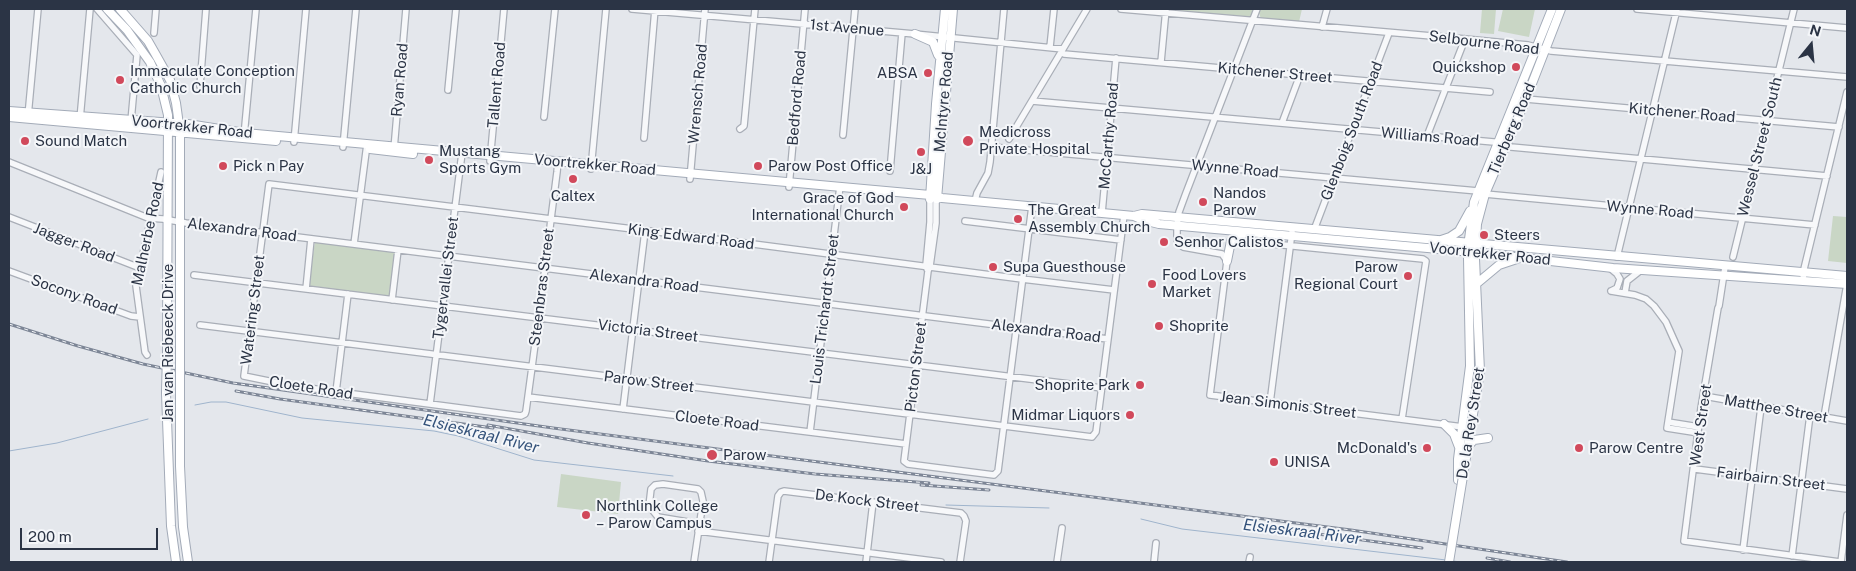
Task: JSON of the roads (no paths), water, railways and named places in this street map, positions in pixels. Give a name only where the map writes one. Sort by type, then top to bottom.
[{"type":"main road","name":"Jan van Riebeeck Drive","points":[[107,9],[138,45],[153,68],[164,96],[169,127],[166,393],[171,517],[176,562]]},
{"type":"main road","name":"Jan van Riebeeck Drive","points":[[120,9],[148,40],[170,80],[176,103],[179,128],[180,466],[183,527],[188,562]]},
{"type":"main road","name":"McIntyre Road","points":[[935,198],[946,37],[945,9]]},
{"type":"main road","name":"McIntyre Road","points":[[935,198],[940,64],[953,9]]},
{"type":"main road","name":"Tierberg Road","points":[[1472,248],[1482,192],[1502,144],[1536,47],[1552,9]]},
{"type":"main road","name":"Tierberg Road","points":[[1502,144],[1526,99],[1560,9]]},
{"type":"main road","points":[[915,34],[935,44],[940,64]]},
{"type":"main road","name":"Voortrekker Road","points":[[9,111],[28,115],[490,158],[1134,216],[1142,214],[1177,222],[1247,232],[1314,230],[1439,240],[1526,258],[1607,267],[1847,284]]},
{"type":"main road","name":"Voortrekker Road","points":[[9,117],[28,115]]},
{"type":"main road","name":"Voortrekker Road","points":[[80,120],[131,121],[169,127]]},
{"type":"main road","name":"Voortrekker Road","points":[[179,128],[216,135],[245,135]]},
{"type":"main road","points":[[179,154],[184,140],[188,136],[206,137],[216,135]]},
{"type":"main road","name":"Tierberg Road","points":[[1472,248],[1474,202],[1482,192]]},
{"type":"main road","points":[[1439,240],[1452,236],[1458,231],[1474,202]]},
{"type":"main road","name":"Voortrekker Road","points":[[1177,222],[1472,248],[1617,257],[1847,276]]},
{"type":"main road","points":[[1227,261],[1231,241],[1247,232]]},
{"type":"main road","name":"De la Rey Street","points":[[1445,562],[1467,428],[1480,371],[1480,341],[1472,248]]},
{"type":"main road","name":"De la Rey Street","points":[[1467,428],[1472,248]]},
{"type":"main road","points":[[1475,285],[1501,264],[1526,258]]},
{"type":"main road","points":[[1467,397],[1472,386],[1474,374],[1475,347],[1480,341]]},
{"type":"main road","points":[[1444,424],[1464,447],[1474,440],[1488,438]]},
{"type":"main road","name":"De la Rey Street","points":[[1449,562],[1464,470],[1464,447]]},
{"type":"street","points":[[28,115],[38,9]]},
{"type":"street","points":[[80,120],[90,9]]},
{"type":"street","points":[[96,9],[137,55],[131,121]]},
{"type":"street","points":[[148,25],[154,29],[156,9]]},
{"type":"street","points":[[200,86],[206,9]]},
{"type":"street","points":[[245,135],[256,9]]},
{"type":"street","points":[[294,140],[306,9]]},
{"type":"street","points":[[344,144],[356,9]]},
{"type":"street","name":"Ryan Road","points":[[394,149],[406,9]]},
{"type":"street","points":[[448,90],[456,9]]},
{"type":"street","name":"Tallent Road","points":[[490,158],[504,9]]},
{"type":"street","points":[[544,117],[547,104],[555,9]]},
{"type":"street","points":[[592,167],[606,9]]},
{"type":"street","name":"1st Avenue","points":[[632,9],[705,12],[754,20],[1050,47],[1062,51]]},
{"type":"street","points":[[740,129],[744,126],[755,9]]},
{"type":"street","name":"Bedford Road","points":[[789,184],[805,9]]},
{"type":"street","points":[[843,135],[855,9]]},
{"type":"street","points":[[974,201],[988,173],[1004,9]]},
{"type":"street","points":[[1050,47],[1054,9]]},
{"type":"street","points":[[1009,139],[1087,9]]},
{"type":"street","name":"Selbourne Road","points":[[1121,9],[1165,11],[1465,39],[1545,49],[1847,78]]},
{"type":"street","points":[[1227,261],[1222,254],[1183,247],[1177,238],[1177,222],[1257,9]]},
{"type":"street","points":[[1322,27],[1327,9]]},
{"type":"street","points":[[1637,9],[1677,11],[1847,28]]},
{"type":"street","name":"Wessel Street South","points":[[1733,257],[1794,9]]},
{"type":"street","points":[[644,138],[655,10]]},
{"type":"street","points":[[1161,62],[1165,11]]},
{"type":"street","points":[[1617,257],[1677,11]]},
{"type":"street","name":"Wrensch Road","points":[[690,176],[705,12]]},
{"type":"street","points":[[890,171],[902,33]]},
{"type":"street","name":"Glenboig South Road","points":[[1314,230],[1389,33]]},
{"type":"street","points":[[1426,136],[1465,39]]},
{"type":"street","name":"Kitchener Street","points":[[1062,51],[1116,58],[1490,92]]},
{"type":"street","name":"McCarthy Road","points":[[1102,213],[1116,58]]},
{"type":"street","points":[[1282,124],[1300,75]]},
{"type":"street","points":[[1803,281],[1847,92]]},
{"type":"street","name":"Kitchener Road","points":[[1526,99],[1839,127]]},
{"type":"street","name":"Williams Road","points":[[1032,101],[1426,136],[1827,176]]},
{"type":"street","points":[[354,244],[367,146]]},
{"type":"street","name":"Wynne Road","points":[[992,147],[1815,225]]},
{"type":"street","name":"Tygervallei Street","points":[[430,404],[462,155]]},
{"type":"street","name":"Alexandra Road","points":[[9,162],[151,218],[1108,339]]},
{"type":"street","name":"Steenbras Street","points":[[526,413],[558,164]]},
{"type":"street","name":"Malherbe Road","points":[[147,355],[136,286],[161,172]]},
{"type":"street","name":"King Edward Road","points":[[268,184],[1114,290]]},
{"type":"street","name":"Watering Street","points":[[244,376],[268,184]]},
{"type":"street","name":"Louis Trichardt Street","points":[[810,432],[840,189]]},
{"type":"street","name":"Picton Street","points":[[935,198],[930,222],[928,268],[905,462],[908,464],[994,475],[998,472],[1004,426]]},
{"type":"street","points":[[1004,426],[1032,206]]},
{"type":"street","points":[[1102,388],[1124,215]]},
{"type":"street","name":"Jagger Road","points":[[9,217],[140,268]]},
{"type":"street","points":[[966,221],[1121,240]]},
{"type":"street","points":[[623,409],[645,231]]},
{"type":"street","points":[[1270,403],[1292,232]]},
{"type":"street","points":[[306,288],[312,239]]},
{"type":"street","points":[[1243,241],[1423,259],[1426,261],[1402,419]]},
{"type":"street","points":[[392,300],[398,250]]},
{"type":"street","name":"Jean Simonis Street","points":[[1227,261],[1210,395],[1467,428]]},
{"type":"street","name":"West Street","points":[[1725,266],[1704,396],[1684,541],[1743,550]]},
{"type":"street","points":[[1607,267],[1618,274],[1620,279],[1617,288],[1611,291],[1632,294],[1646,299],[1654,306],[1666,322],[1679,351],[1668,425],[1699,430]]},
{"type":"street","points":[[1625,293],[1626,286],[1631,277],[1641,270]]},
{"type":"street","name":"Socony Road","points":[[9,271],[131,316],[140,317]]},
{"type":"street","name":"Victoria Street","points":[[194,275],[1102,388]]},
{"type":"street","points":[[1824,417],[1847,284]]},
{"type":"street","points":[[1626,286],[1632,294]]},
{"type":"street","points":[[336,392],[348,294]]},
{"type":"street","name":"Parow Street","points":[[200,325],[1090,437],[1095,436],[1096,432],[1102,388]]},
{"type":"street","name":"Cloete Road","points":[[244,376],[336,392],[521,416],[526,413]]},
{"type":"street","name":"Matthee Street","points":[[1704,396],[1847,421]]},
{"type":"street","name":"Cloete Road","points":[[528,397],[906,444]]},
{"type":"street","points":[[1761,407],[1743,550],[1841,562],[1847,515]]},
{"type":"street","points":[[1792,556],[1810,415]]},
{"type":"street","name":"Fairbairn Street","points":[[1695,469],[1847,489]]},
{"type":"street","points":[[694,562],[700,524],[703,495],[698,489],[663,484],[653,487],[649,506],[658,518],[700,524]]},
{"type":"street","name":"De Kock Street","points":[[772,541],[778,496],[780,492],[786,491],[959,513],[964,516],[966,521],[960,562]]},
{"type":"street","points":[[866,562],[873,502]]},
{"type":"street","points":[[1057,562],[1062,528]]},
{"type":"street","points":[[698,531],[940,562]]},
{"type":"street","points":[[770,562],[772,541]]},
{"type":"street","points":[[1154,562],[1156,543]]},
{"type":"waterway","name":"Elsieskraal River","points":[[195,405],[226,402],[302,418],[434,431],[458,436],[534,460],[673,476]]},
{"type":"waterway","name":"Elsieskraal River","points":[[9,451],[57,443],[148,419]]},
{"type":"waterway","name":"Elsieskraal River","points":[[946,505],[1049,508]]},
{"type":"waterway","name":"Elsieskraal River","points":[[1141,519],[1182,529],[1446,560]]},
{"type":"waterway","name":"Elsieskraal River","points":[[1452,561],[1462,562]]},
{"type":"railway","points":[[9,324],[143,364],[233,383],[553,428],[1351,530],[1567,562]]},
{"type":"railway","points":[[236,391],[280,399],[493,428]]},
{"type":"railway","points":[[488,425],[588,443],[708,461],[815,474],[929,483]]},
{"type":"railway","points":[[921,485],[989,490]]},
{"type":"railway","points":[[1251,525],[1422,548]]},
{"type":"railway","points":[[1487,558],[1510,562]]},
{"type":"place","name":"Quickshop","points":[[1516,67]]},
{"type":"place","name":"ABSA","points":[[928,73]]},
{"type":"place","name":"Immaculate Conception Catholic Church","points":[[120,80]]},
{"type":"place","name":"Sound Match","points":[[25,141]]},
{"type":"place","name":"Medicross Private Hospital","points":[[968,141]]},
{"type":"place","name":"J&J","points":[[921,152]]},
{"type":"place","name":"Mustang Sports Gym","points":[[429,160]]},
{"type":"place","name":"Pick n Pay","points":[[223,166]]},
{"type":"place","name":"Parow Post Office","points":[[758,166]]},
{"type":"place","name":"Caltex","points":[[573,179]]},
{"type":"place","name":"Nandos Parow","points":[[1203,202]]},
{"type":"place","name":"Grace of God International Church","points":[[904,207]]},
{"type":"place","name":"The Great Assembly Church","points":[[1018,219]]},
{"type":"place","name":"Steers","points":[[1484,235]]},
{"type":"place","name":"Senhor Calistos","points":[[1164,242]]},
{"type":"place","name":"Supa Guesthouse","points":[[993,267]]},
{"type":"place","name":"Parow Regional Court","points":[[1408,276]]},
{"type":"place","name":"Food Lovers Market","points":[[1152,284]]},
{"type":"place","name":"Shoprite","points":[[1159,326]]},
{"type":"place","name":"Shoprite Park","points":[[1140,385]]},
{"type":"place","name":"Midmar Liquors","points":[[1130,415]]},
{"type":"place","name":"McDonald's","points":[[1427,448]]},
{"type":"place","name":"Parow Centre","points":[[1579,448]]},
{"type":"place","name":"Parow","points":[[712,455]]},
{"type":"place","name":"UNISA","points":[[1274,462]]},
{"type":"place","name":"Northlink College – Parow Campus","points":[[586,515]]}]
